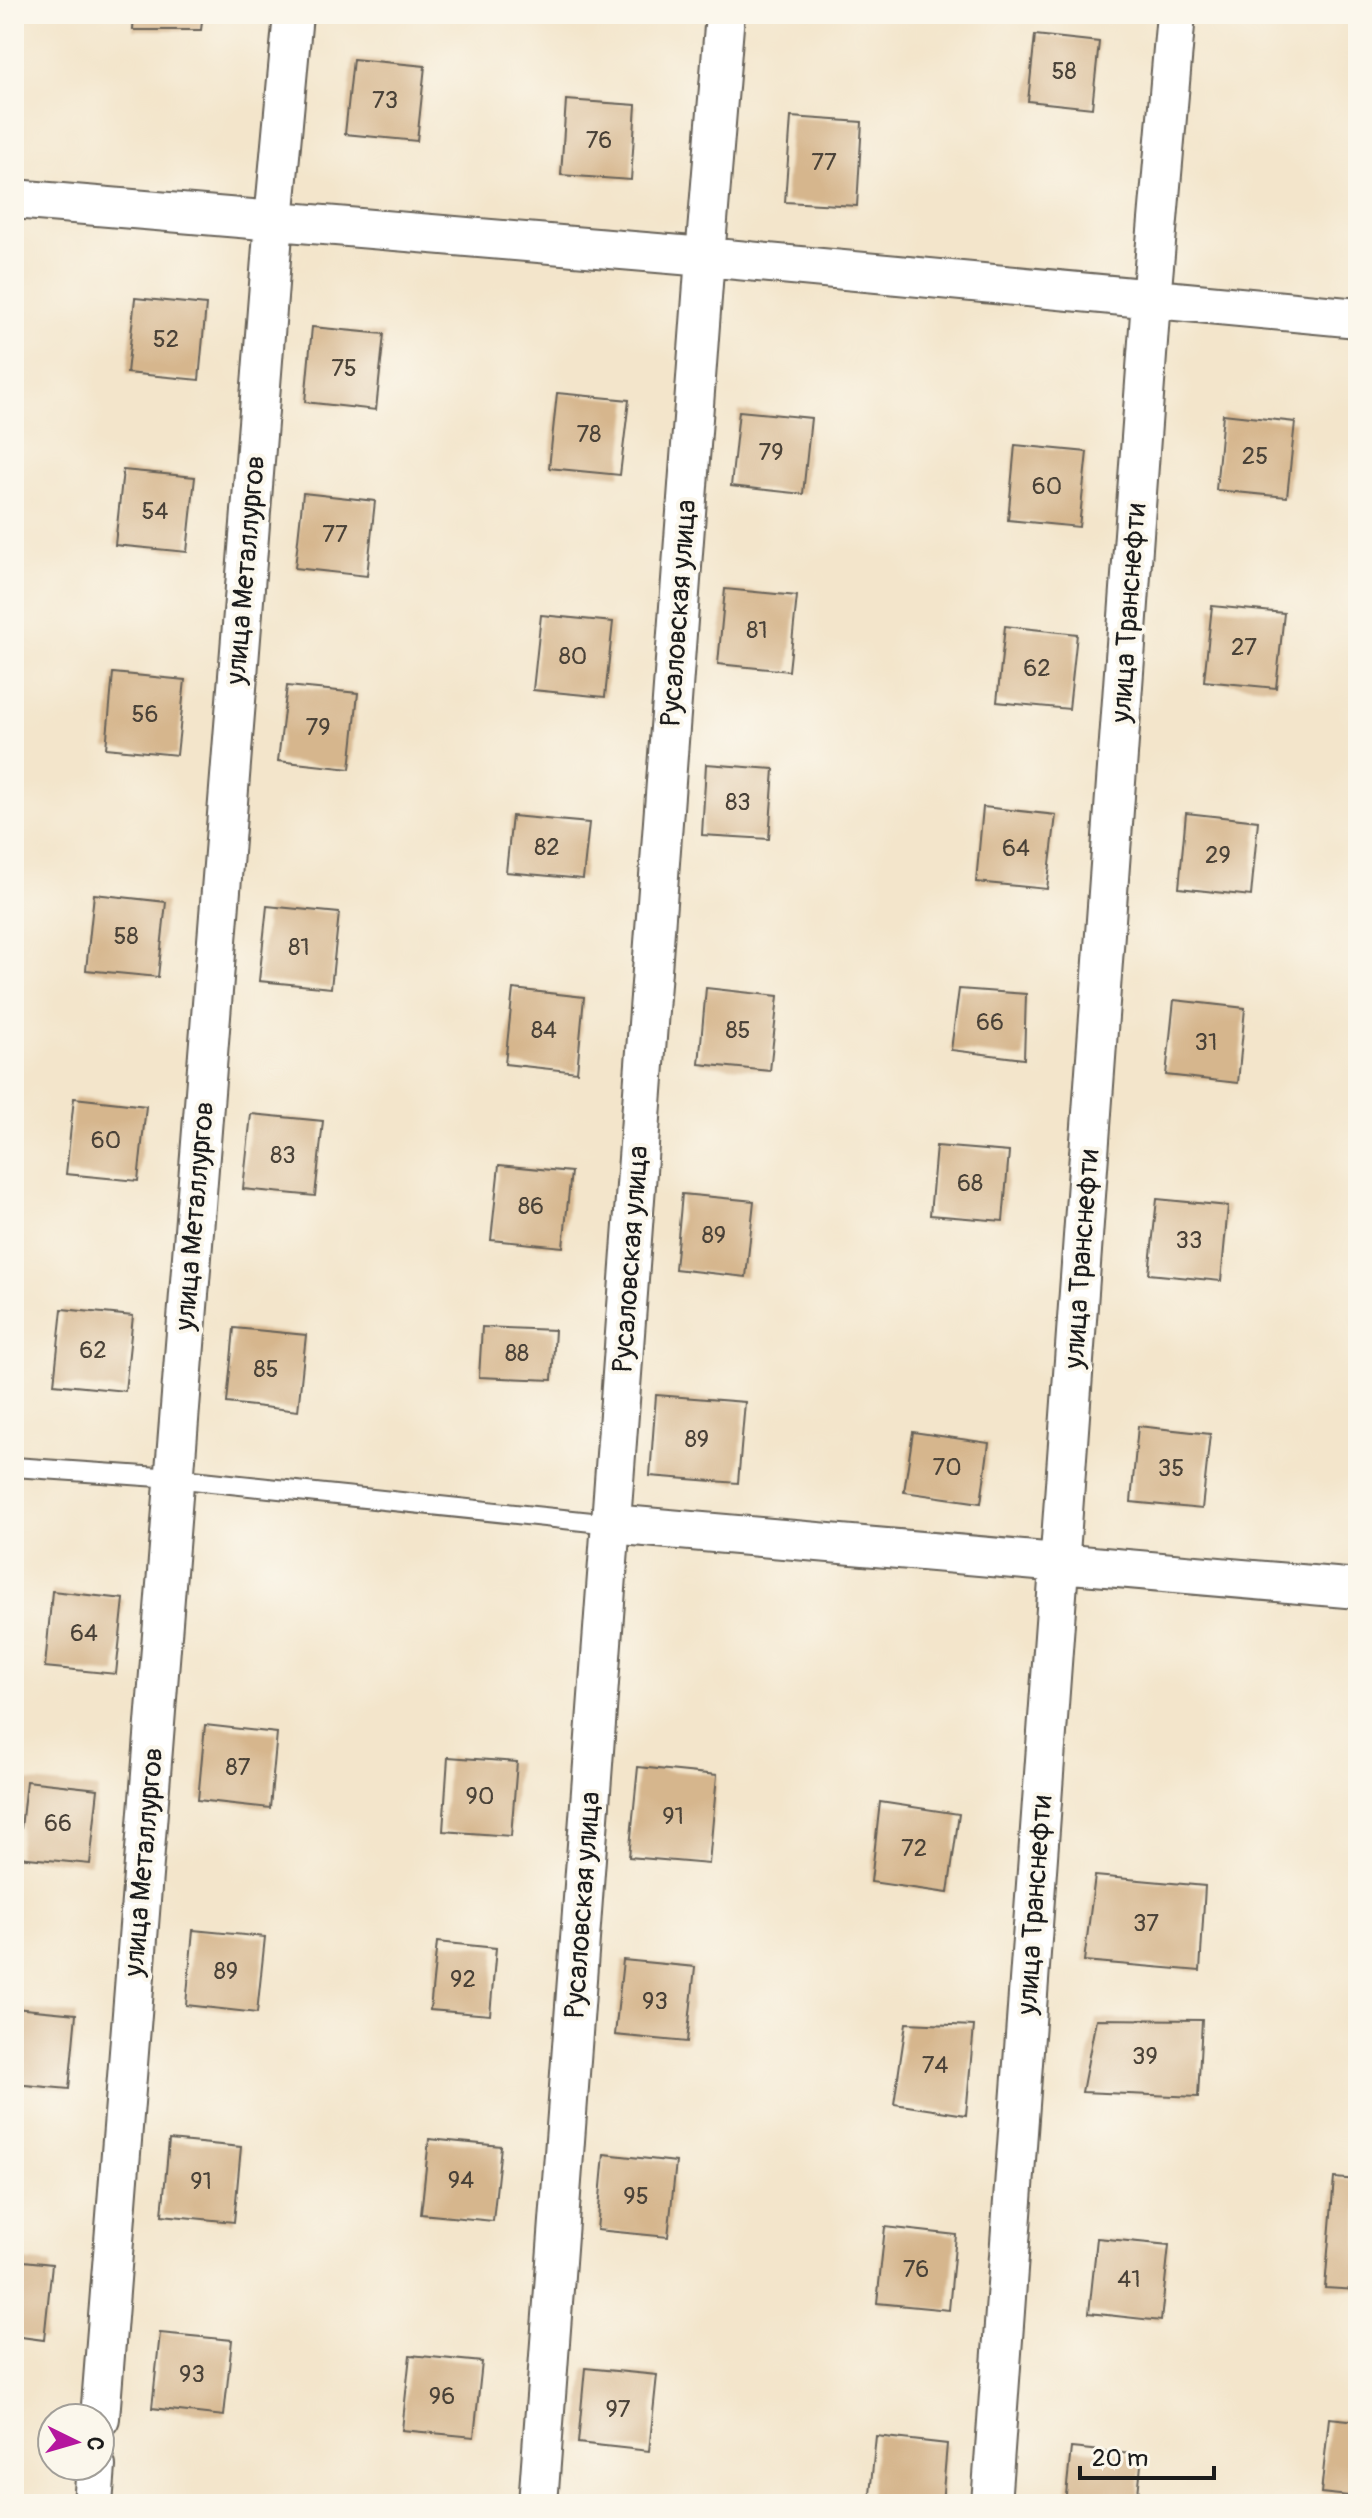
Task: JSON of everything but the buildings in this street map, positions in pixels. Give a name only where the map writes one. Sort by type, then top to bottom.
[{"type":"street","name":"улица Металлургов","points":[[101,2402],[293,14]]},
{"type":"street","name":"Русаловская улица","points":[[538,2504],[725,14]]},
{"type":"street","name":"улица Транснефти","points":[[991,2504],[1151,300],[1176,14]]},
{"type":"street","points":[[14,199],[705,257],[1358,318]]},
{"type":"street","points":[[611,1524],[1358,1589]]},
{"type":"street","points":[[93,2504],[95,2482]]},
{"type":"lane","points":[[14,1467],[174,1478],[611,1524]]}]
